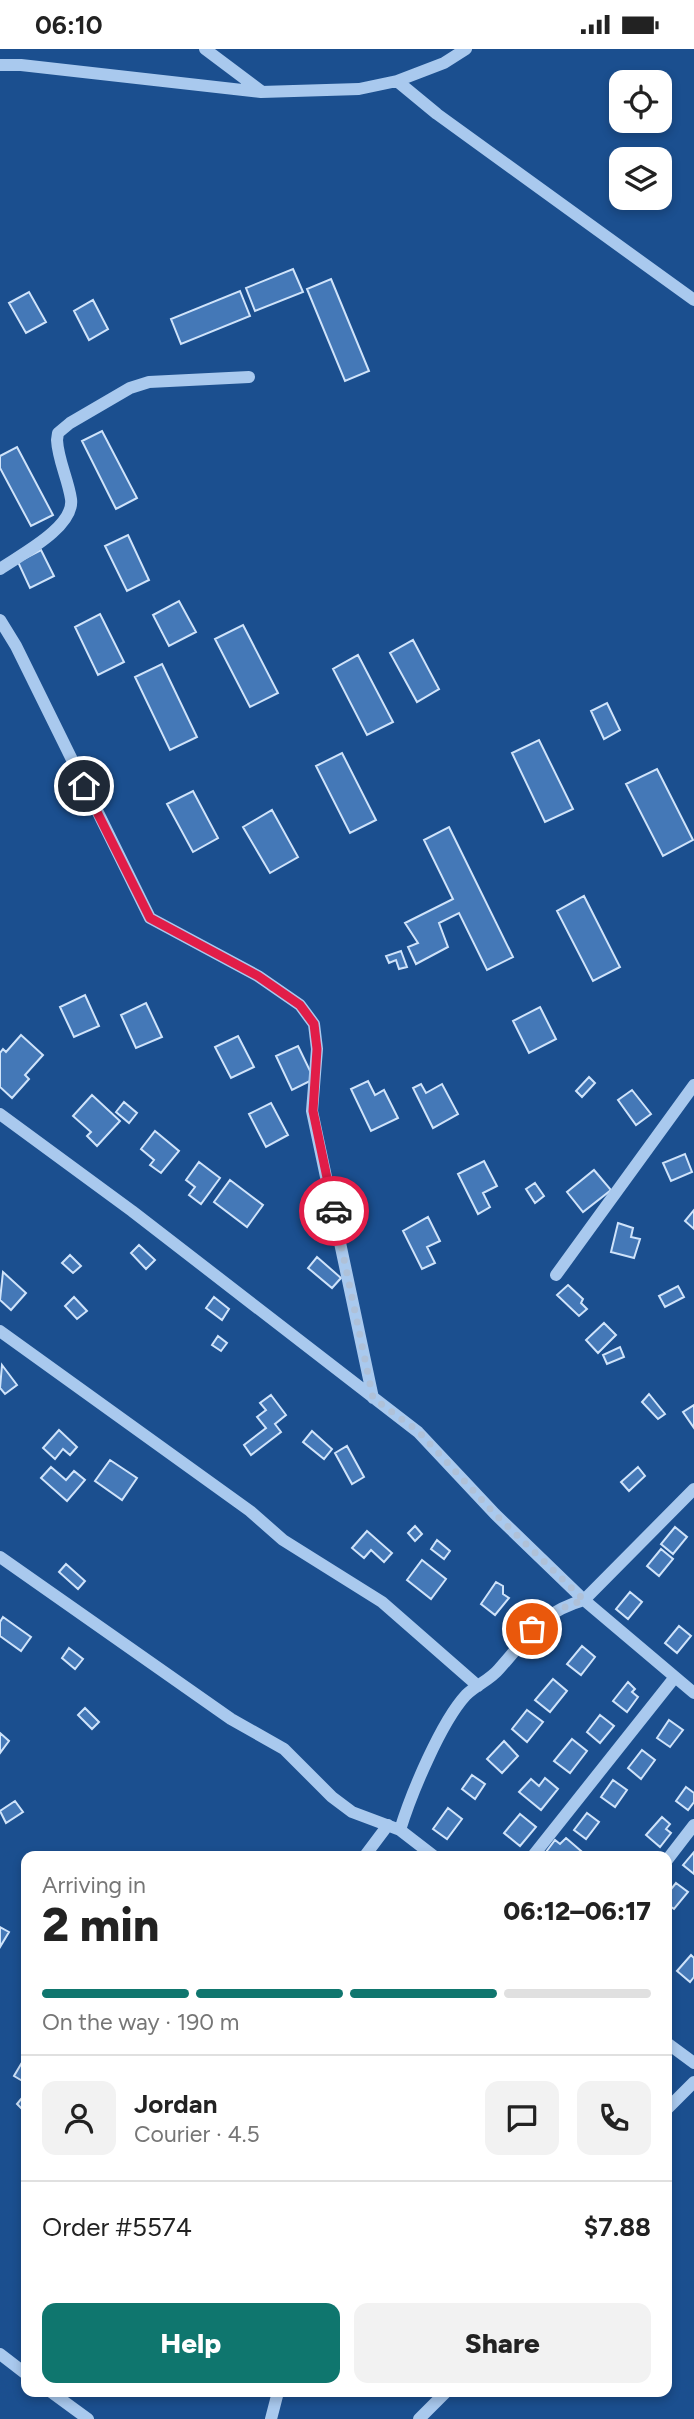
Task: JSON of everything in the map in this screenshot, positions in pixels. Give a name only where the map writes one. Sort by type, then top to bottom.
[{"type":"street","points":[[205,49],[261,92]]},
{"type":"street","points":[[0,65],[21,65],[261,92],[359,89],[397,81],[444,63],[466,49]]},
{"type":"street","points":[[397,81],[437,114],[694,300]]},
{"type":"street","points":[[0,569],[58,528],[68,517],[71,498],[57,448],[58,433],[64,427],[130,388],[149,382],[249,377]]},
{"type":"street","points":[[0,620],[16,646],[150,918],[258,976],[300,1005],[314,1024],[317,1049],[313,1111],[373,1398]]},
{"type":"street","points":[[556,1275],[694,1085]]},
{"type":"street","points":[[0,1114],[132,1211],[418,1431],[495,1514],[584,1600],[694,1693]]},
{"type":"street","points":[[0,1331],[250,1511],[283,1540],[382,1602],[478,1686]]},
{"type":"street","points":[[370,1851],[394,1828],[435,1745],[466,1695],[499,1670],[543,1618],[562,1607],[584,1600],[693,1493]]},
{"type":"street","points":[[0,1557],[231,1719],[284,1749],[332,1797],[352,1812],[394,1828],[427,1851]]},
{"type":"street","points":[[537,1851],[676,1677]]},
{"type":"street","points":[[672,1854],[694,1825]]},
{"type":"street","points":[[672,2047],[694,2063]]},
{"type":"street","points":[[672,2104],[694,2082]]},
{"type":"street","points":[[0,2354],[21,2370]]},
{"type":"street","points":[[58,2397],[88,2419]]},
{"type":"street","points":[[273,2417],[277,2397]]},
{"type":"street","points":[[419,2419],[441,2397]]},
{"type":"building","points":[[293,269],[303,292],[255,311],[246,288]]},
{"type":"building","points":[[331,279],[369,371],[345,381],[307,289]]},
{"type":"building","points":[[240,291],[250,316],[181,344],[171,319]]},
{"type":"building","points":[[29,292],[46,322],[26,333],[9,303]]},
{"type":"building","points":[[93,300],[108,329],[89,340],[74,311]]},
{"type":"building","points":[[102,431],[137,498],[116,509],[82,441]]},
{"type":"building","points":[[17,447],[53,515],[31,526],[0,468],[0,456]]},
{"type":"building","points":[[128,535],[149,580],[127,591],[105,546]]},
{"type":"building","points":[[41,550],[54,576],[30,588],[18,562]]},
{"type":"building","points":[[179,601],[196,632],[169,646],[153,615]]},
{"type":"building","points":[[100,614],[124,662],[98,675],[75,627]]},
{"type":"building","points":[[243,625],[278,693],[250,707],[215,639]]},
{"type":"building","points":[[413,640],[439,689],[417,702],[390,653]]},
{"type":"building","points":[[358,655],[393,722],[367,735],[333,669]]},
{"type":"building","points":[[162,664],[197,737],[170,750],[135,677]]},
{"type":"building","points":[[607,703],[620,730],[604,739],[591,711]]},
{"type":"building","points":[[539,740],[573,809],[545,822],[512,753]]},
{"type":"building","points":[[342,753],[376,820],[350,833],[316,766]]},
{"type":"building","points":[[657,769],[693,840],[663,856],[626,784]]},
{"type":"building","points":[[193,791],[218,838],[193,852],[167,804]]},
{"type":"building","points":[[272,810],[298,857],[270,873],[243,827]]},
{"type":"building","points":[[449,827],[513,957],[487,970],[459,913],[439,923],[448,947],[416,964],[408,947],[418,943],[405,923],[453,899],[424,840]]},
{"type":"building","points":[[584,896],[620,967],[593,981],[557,911]]},
{"type":"building","points":[[401,951],[407,967],[399,969],[396,960],[389,963],[386,956]]},
{"type":"building","points":[[85,995],[99,1026],[74,1037],[60,1007]]},
{"type":"building","points":[[146,1003],[162,1037],[136,1048],[121,1015]]},
{"type":"building","points":[[540,1007],[556,1039],[529,1053],[513,1021]]},
{"type":"building","points":[[21,1035],[43,1055],[25,1075],[29,1079],[12,1098],[0,1087],[0,1053],[3,1049],[6,1052]]},
{"type":"building","points":[[238,1036],[254,1067],[231,1078],[215,1047]]},
{"type":"building","points":[[298,1046],[314,1079],[292,1090],[276,1056]]},
{"type":"building","points":[[589,1077],[595,1083],[582,1097],[576,1091]]},
{"type":"building","points":[[368,1081],[375,1095],[384,1090],[398,1118],[371,1131],[351,1089]]},
{"type":"building","points":[[421,1084],[426,1093],[442,1084],[458,1114],[433,1128],[413,1088]]},
{"type":"building","points":[[632,1090],[651,1114],[636,1125],[618,1100]]},
{"type":"building","points":[[92,1095],[120,1121],[97,1146],[87,1136],[91,1132],[73,1116]]},
{"type":"building","points":[[124,1102],[137,1113],[129,1123],[116,1112]]},
{"type":"building","points":[[271,1103],[288,1135],[266,1147],[249,1114]]},
{"type":"building","points":[[155,1131],[179,1151],[161,1173],[150,1165],[154,1160],[141,1149]]},
{"type":"building","points":[[685,1154],[692,1172],[671,1181],[663,1163]]},
{"type":"building","points":[[484,1161],[497,1186],[483,1193],[490,1207],[478,1214],[458,1174]]},
{"type":"building","points":[[199,1162],[220,1178],[201,1204],[189,1195],[195,1187],[186,1180]]},
{"type":"building","points":[[594,1170],[611,1190],[583,1212],[567,1192]]},
{"type":"building","points":[[230,1180],[263,1205],[247,1227],[214,1202]]},
{"type":"building","points":[[535,1183],[544,1196],[535,1203],[526,1189]]},
{"type":"building","points":[[694,1210],[694,1229],[685,1221]]},
{"type":"building","points":[[428,1217],[440,1241],[427,1247],[435,1263],[422,1269],[403,1231]]},
{"type":"building","points":[[618,1223],[633,1228],[631,1237],[640,1239],[634,1258],[611,1252]]},
{"type":"building","points":[[139,1245],[155,1260],[146,1269],[131,1253]]},
{"type":"building","points":[[70,1255],[81,1266],[73,1273],[62,1263]]},
{"type":"building","points":[[317,1257],[341,1278],[332,1288],[308,1268]]},
{"type":"building","points":[[3,1272],[26,1293],[11,1310],[0,1300]]},
{"type":"building","points":[[568,1285],[583,1299],[581,1303],[587,1309],[579,1316],[557,1295]]},
{"type":"building","points":[[678,1286],[684,1297],[665,1307],[659,1296]]},
{"type":"building","points":[[74,1297],[87,1311],[77,1319],[65,1306]]},
{"type":"building","points":[[214,1297],[229,1309],[222,1320],[206,1308]]},
{"type":"building","points":[[604,1323],[616,1335],[598,1353],[586,1340]]},
{"type":"building","points":[[218,1336],[227,1343],[221,1351],[212,1345]]},
{"type":"building","points":[[620,1347],[624,1357],[607,1364],[603,1355]]},
{"type":"building","points":[[2,1365],[17,1385],[5,1394],[0,1388]]},
{"type":"building","points":[[649,1394],[665,1414],[658,1419],[642,1402]]},
{"type":"building","points":[[271,1395],[286,1415],[275,1424],[281,1432],[251,1455],[244,1445],[266,1428],[257,1417],[266,1410],[260,1403]]},
{"type":"building","points":[[694,1405],[694,1428],[683,1412]]},
{"type":"building","points":[[59,1430],[77,1447],[70,1455],[63,1449],[55,1459],[43,1448]]},
{"type":"building","points":[[312,1431],[332,1449],[324,1459],[303,1442]]},
{"type":"building","points":[[347,1446],[364,1477],[352,1484],[335,1453]]},
{"type":"building","points":[[110,1460],[137,1478],[122,1500],[95,1481]]},
{"type":"building","points":[[51,1467],[66,1480],[74,1471],[85,1480],[67,1501],[41,1478]]},
{"type":"building","points":[[638,1467],[645,1476],[629,1491],[621,1482]]},
{"type":"building","points":[[415,1526],[422,1534],[415,1541],[408,1533]]},
{"type":"building","points":[[675,1527],[687,1537],[673,1554],[661,1544]]},
{"type":"building","points":[[367,1531],[392,1553],[384,1562],[371,1550],[364,1558],[352,1548]]},
{"type":"building","points":[[437,1540],[450,1551],[444,1559],[431,1549]]},
{"type":"building","points":[[661,1549],[673,1559],[659,1576],[647,1566]]},
{"type":"building","points":[[422,1560],[446,1579],[431,1599],[407,1580]]},
{"type":"building","points":[[66,1564],[85,1581],[78,1589],[59,1572]]},
{"type":"building","points":[[496,1582],[503,1586],[503,1594],[509,1598],[495,1615],[481,1604]]},
{"type":"building","points":[[630,1592],[642,1602],[628,1619],[616,1609]]},
{"type":"building","points":[[3,1617],[31,1637],[21,1651],[0,1636],[0,1622]]},
{"type":"building","points":[[679,1626],[691,1636],[677,1653],[665,1643]]},
{"type":"building","points":[[582,1646],[595,1657],[581,1675],[567,1664]]},
{"type":"building","points":[[69,1648],[83,1659],[75,1669],[62,1658]]},
{"type":"building","points":[[553,1679],[567,1691],[550,1712],[535,1700]]},
{"type":"building","points":[[628,1682],[635,1689],[632,1692],[638,1697],[627,1712],[613,1701]]},
{"type":"building","points":[[85,1708],[99,1722],[92,1729],[78,1715]]},
{"type":"building","points":[[527,1710],[543,1722],[527,1742],[512,1729]]},
{"type":"building","points":[[600,1715],[614,1726],[600,1743],[587,1732]]},
{"type":"building","points":[[669,1720],[683,1730],[670,1747],[657,1738]]},
{"type":"building","points":[[0,1733],[9,1741],[0,1753]]},
{"type":"building","points":[[572,1739],[587,1751],[570,1773],[554,1761]]},
{"type":"building","points":[[504,1741],[518,1756],[502,1773],[487,1759]]},
{"type":"building","points":[[642,1750],[655,1760],[641,1779],[628,1768]]},
{"type":"building","points":[[472,1775],[485,1784],[475,1799],[462,1789]]},
{"type":"building","points":[[545,1778],[558,1789],[541,1810],[519,1792],[531,1779],[539,1786]]},
{"type":"building","points":[[613,1780],[627,1790],[615,1807],[601,1797]]},
{"type":"building","points":[[686,1787],[694,1793],[694,1802],[688,1810],[676,1801]]},
{"type":"building","points":[[15,1801],[23,1812],[6,1823],[0,1811]]},
{"type":"building","points":[[448,1808],[462,1819],[447,1839],[433,1829]]},
{"type":"building","points":[[587,1813],[599,1822],[586,1839],[574,1830]]},
{"type":"building","points":[[520,1814],[536,1827],[520,1846],[504,1833]]},
{"type":"building","points":[[662,1817],[670,1824],[666,1829],[671,1833],[660,1847],[646,1835]]},
{"type":"building","points":[[566,1838],[581,1851],[547,1851],[555,1840],[560,1844]]},
{"type":"building","points":[[694,1852],[694,1874],[683,1865]]},
{"type":"building","points":[[676,1883],[688,1892],[674,1909],[672,1908],[672,1888]]},
{"type":"building","points":[[0,1927],[9,1932],[0,1947]]},
{"type":"building","points":[[691,1955],[694,1958],[694,1977],[690,1982],[677,1971]]},
{"type":"building","points":[[21,2064],[21,2080],[14,2076]]},
{"type":"way so far","points":[[334,1211],[373,1398],[418,1431],[495,1514],[584,1600],[551,1612],[532,1629]]},
{"type":"route","points":[[84,786],[150,918],[258,976],[300,1005],[314,1024],[317,1049],[313,1111],[334,1211]]}]
